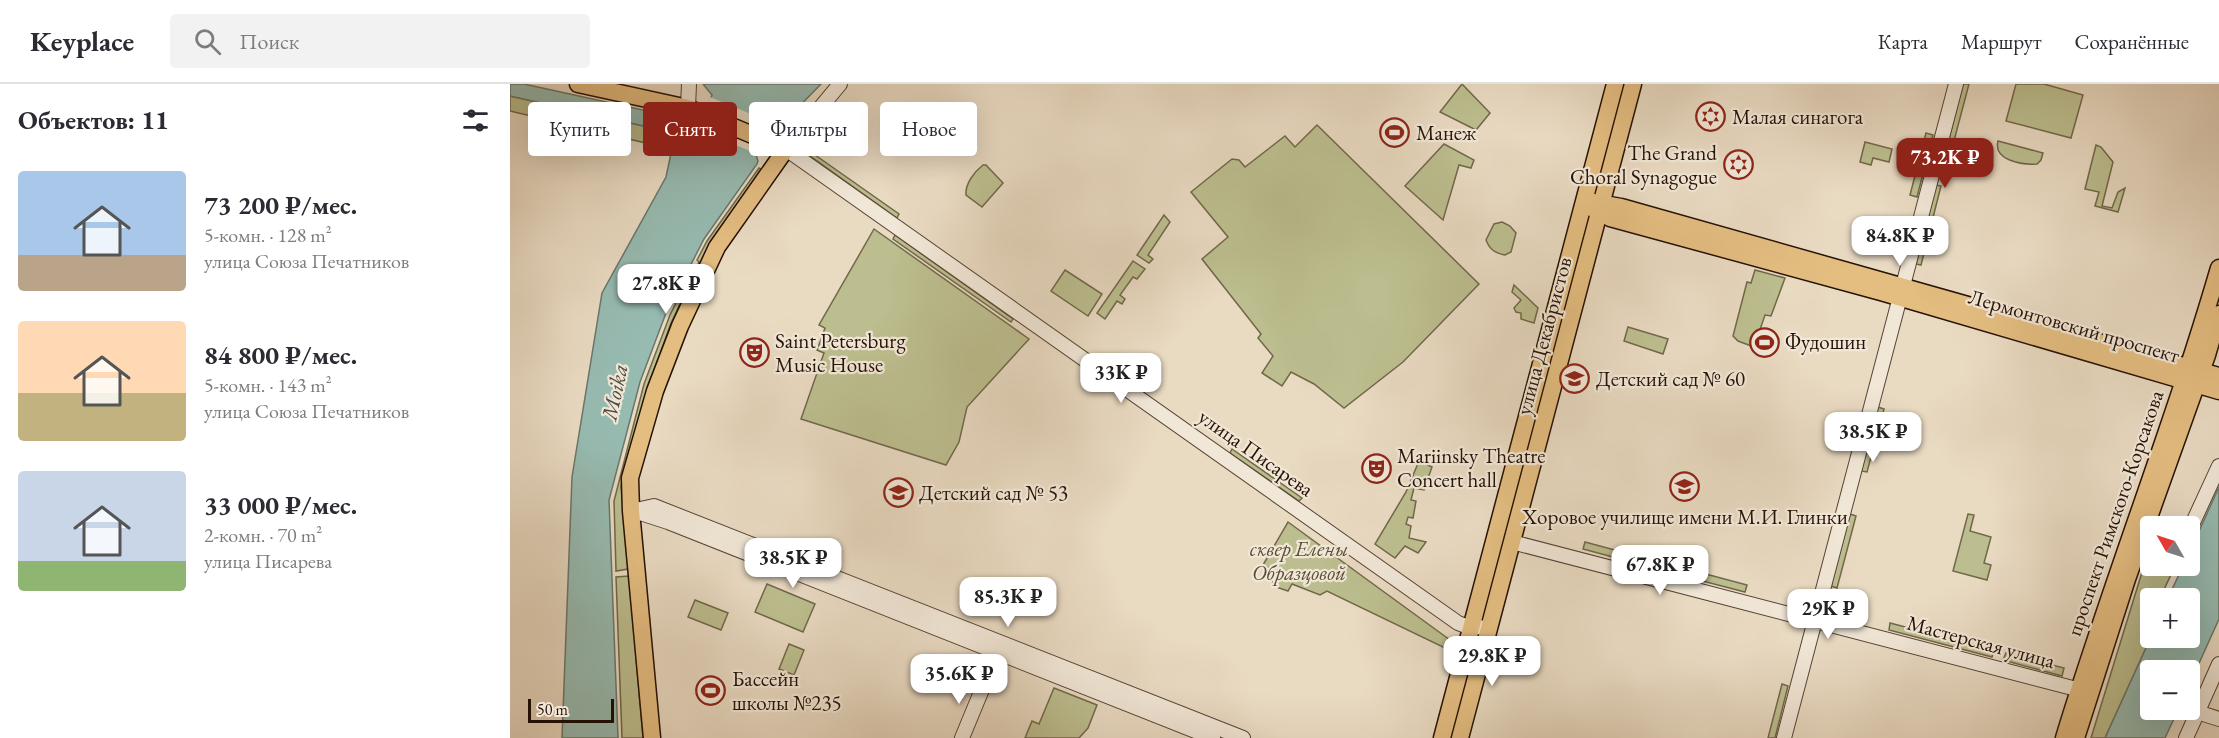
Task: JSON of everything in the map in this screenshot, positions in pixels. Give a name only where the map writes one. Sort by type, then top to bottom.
[{"type":"main road","name":"улица Писарева","points":[[578,84],[659,102]]},
{"type":"main road","name":"улица Декабристов","points":[[1442,738],[1615,84]]},
{"type":"main road","name":"улица Декабристов","points":[[1460,738],[1634,84]]},
{"type":"main road","points":[[652,738],[630,478],[655,391],[680,326],[717,247],[781,156]]},
{"type":"main road","name":"Лермонтовский проспект","points":[[1583,203],[2193,376],[2219,391]]},
{"type":"main road","name":"проспект Римского-Корсакова","points":[[2154,516],[2193,376],[2219,268]]},
{"type":"main road","name":"проспект Римского-Корсакова","points":[[2076,738],[2084,691],[2116,575],[2219,314]]},
{"type":"main road","name":"Лермонтовский проспект","points":[[2193,376],[2219,376]]},
{"type":"main road","name":"проспект Римского-Корсакова","points":[[2064,738],[2140,559]]},
{"type":"street","points":[[689,84],[693,102]]},
{"type":"street","points":[[825,102],[840,84]]},
{"type":"street","points":[[1784,738],[1956,84]]},
{"type":"street","name":"улица Писарева","points":[[796,156],[1450,617],[1471,628]]},
{"type":"street","points":[[2196,516],[2219,466]]},
{"type":"street","points":[[631,511],[654,506],[1213,738]]},
{"type":"street","name":"Мастерская улица","points":[[1512,542],[2084,691]]},
{"type":"street","points":[[1471,628],[1490,626]]},
{"type":"street","points":[[962,738],[999,648]]},
{"type":"street","points":[[999,648],[1244,738]]},
{"type":"street","points":[[2200,705],[2219,664]]},
{"type":"street","points":[[2200,713],[2219,719]]},
{"type":"street","points":[[2186,738],[2194,720]]},
{"type":"green space","points":[[1462,84],[1490,113],[1476,130],[1440,112]]},
{"type":"green space","points":[[1963,84],[1969,84],[1950,156],[1945,154]]},
{"type":"green space","points":[[2016,84],[2044,84],[2083,95],[2071,138],[2006,121]]},
{"type":"green space","points":[[510,96],[537,102],[528,102],[528,115],[510,111]]},
{"type":"green space","points":[[631,123],[643,126],[643,142],[631,139]]},
{"type":"green space","points":[[1317,125],[1479,284],[1403,362],[1344,408],[1314,384],[1291,372],[1282,386],[1262,373],[1273,356],[1258,338],[1261,334],[1202,259],[1228,237],[1191,192],[1232,159],[1239,160],[1245,167],[1285,136],[1295,147]]},
{"type":"green space","points":[[1926,133],[1933,135],[1917,197],[1910,195]]},
{"type":"green space","points":[[1998,141],[2043,153],[2041,160],[2037,164],[2031,164],[2010,160],[2000,153]]},
{"type":"green space","points":[[1865,142],[1892,149],[1889,162],[1873,158],[1871,165],[1860,162]]},
{"type":"green space","points":[[1444,144],[1474,160],[1471,168],[1459,165],[1443,220],[1405,186]]},
{"type":"green space","points":[[2096,145],[2101,147],[2113,162],[2102,206],[2112,208],[2118,192],[2125,188],[2118,212],[2095,206],[2099,192],[2085,189]]},
{"type":"green space","points":[[810,156],[817,156],[899,214],[897,218]]},
{"type":"green space","points":[[983,165],[986,165],[1003,183],[982,207],[966,195],[966,191],[971,178]]},
{"type":"green space","points":[[759,168],[761,169],[711,243],[684,295],[671,323],[649,385],[621,486],[628,569],[616,571],[614,501],[644,384],[670,315],[699,262],[697,260],[707,241]]},
{"type":"green space","points":[[1936,185],[1941,186],[1921,265],[1916,264]]},
{"type":"green space","points":[[1164,215],[1170,222],[1148,255],[1153,259],[1149,263],[1137,255]]},
{"type":"green space","points":[[1502,222],[1516,233],[1511,252],[1505,255],[1493,250],[1486,240],[1494,224]]},
{"type":"green space","points":[[874,229],[1029,339],[967,407],[959,442],[946,465],[801,419],[824,353],[817,350],[825,328],[819,325]]},
{"type":"green space","points":[[895,235],[1013,319],[1011,322],[893,239]]},
{"type":"green space","points":[[1133,261],[1145,269],[1137,279],[1133,277],[1120,295],[1125,299],[1122,304],[1117,301],[1105,319],[1097,313]]},
{"type":"green space","points":[[1065,270],[1102,294],[1088,316],[1051,291]]},
{"type":"green space","points":[[1755,270],[1785,278],[1771,316],[1765,315],[1754,347],[1738,341],[1733,336],[1747,282],[1751,283]]},
{"type":"green space","points":[[1514,285],[1538,308],[1534,323],[1521,319],[1521,313],[1516,312],[1514,308],[1521,300],[1512,292]]},
{"type":"green space","points":[[1628,327],[1668,339],[1663,354],[1624,341]]},
{"type":"green space","points":[[1878,407],[1884,409],[1867,472],[1861,471]]},
{"type":"green space","points":[[1232,449],[1302,498],[1299,501],[1230,453]]},
{"type":"green space","points":[[1419,461],[1432,467],[1424,490],[1414,488],[1411,500],[1416,501],[1413,518],[1408,517],[1406,524],[1411,526],[1409,538],[1426,542],[1418,553],[1405,546],[1395,558],[1375,544],[1406,492]]},
{"type":"green space","points":[[1850,514],[1856,516],[1837,588],[1831,586]]},
{"type":"green space","points":[[1968,514],[1974,515],[1970,531],[1991,537],[1984,563],[1991,565],[1987,580],[1953,571]]},
{"type":"green space","name":"сквер Елены Образцовой","points":[[1288,522],[1450,640],[1447,649],[1327,591],[1320,595],[1292,584],[1288,591],[1273,586],[1272,569],[1263,565]]},
{"type":"green space","points":[[1585,542],[1652,560],[1650,567],[1583,549]]},
{"type":"green space","points":[[1661,562],[1747,585],[1745,592],[1660,570]]},
{"type":"green space","points":[[629,576],[643,738],[622,738],[616,577]]},
{"type":"green space","points":[[2141,576],[2170,576],[2165,588],[2140,588],[2140,648],[2146,648],[2105,738],[2091,738]]},
{"type":"green space","points":[[767,584],[815,604],[803,632],[755,612]]},
{"type":"green space","points":[[695,600],[728,613],[721,630],[688,617]]},
{"type":"green space","points":[[1890,623],[1994,650],[1992,657],[1889,630]]},
{"type":"green space","points":[[789,644],[804,650],[794,675],[779,669]]},
{"type":"green space","points":[[2006,653],[2064,668],[2062,676],[2003,660]]},
{"type":"green space","points":[[1782,684],[1788,686],[1775,738],[1768,738]]},
{"type":"green space","points":[[1054,688],[1097,705],[1088,728],[1079,738],[1025,738],[1032,721],[1039,724]]},
{"type":"water","points":[[510,84],[524,84],[606,102],[537,102],[510,96]]},
{"type":"water","name":"Moika","points":[[703,84],[821,84],[803,102],[749,102],[749,156],[756,156],[757,164],[704,239],[666,313],[640,382],[609,500],[618,738],[562,738],[572,477],[602,293],[666,177],[670,156],[737,156],[737,102],[709,102],[712,95]]},
{"type":"water","points":[[631,107],[643,110],[643,126],[631,123]]},
{"type":"water","points":[[2219,487],[2219,619],[2200,661],[2141,660],[2146,648],[2200,648],[2200,588],[2173,588],[2178,576],[2200,576],[2200,529]]},
{"type":"water","points":[[2140,661],[2140,720],[2173,720],[2165,738],[2105,738]]},
{"type":"pier","points":[[710,97],[722,102],[708,102]]},
{"type":"pier","points":[[737,108],[749,113],[749,151],[737,145]]},
{"type":"place","name":"Малая синагога","points":[[1711,117]]},
{"type":"place","name":"Манеж","points":[[1395,133]]},
{"type":"place","name":"The Grand Choral Synagogue","points":[[1738,165]]},
{"type":"place","name":"Фудошин","points":[[1764,342]]},
{"type":"place","name":"Saint Petersburg Music House","points":[[754,353]]},
{"type":"place","name":"Детский сад № 60","points":[[1575,379]]},
{"type":"place","name":"Mariinsky Theatre Concert hall","points":[[1376,468]]},
{"type":"place","name":"Хоровое училище имени М.И. Глинки","points":[[1685,486]]},
{"type":"place","name":"Детский сад № 53","points":[[898,493]]},
{"type":"place","name":"Бассейн школы №235","points":[[711,691]]}]
